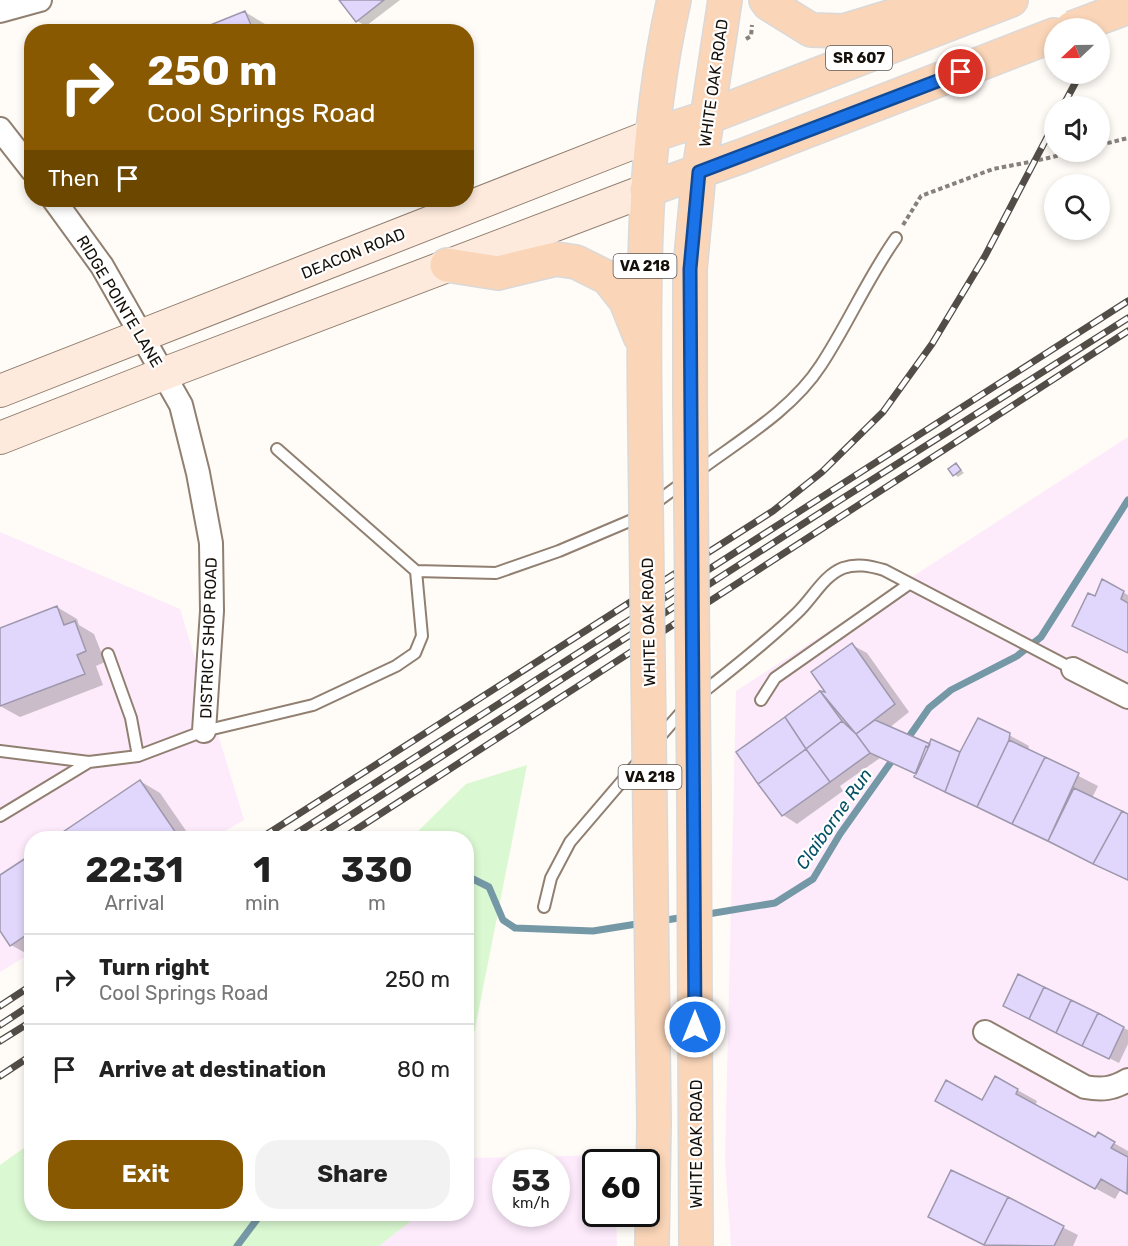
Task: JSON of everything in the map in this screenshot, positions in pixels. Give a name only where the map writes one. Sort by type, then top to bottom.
[{"type":"main road","name":"WHITE OAK ROAD","points":[[652,1246],[654,1123],[644,343],[647,190],[659,75],[674,0]]},
{"type":"main road","name":"WHITE OAK ROAD","points":[[696,1246],[690,269],[699,172],[725,0]]},
{"type":"main road","points":[[766,0],[811,30],[844,31],[952,0]]},
{"type":"main road","name":"SR 607","points":[[708,117],[1011,0]]},
{"type":"main road","points":[[1099,18],[1128,7]]},
{"type":"main road","points":[[0,438],[447,265],[699,172],[1040,41]]},
{"type":"main road","name":"DEACON ROAD","points":[[474,206],[653,135],[708,117]]},
{"type":"main road","name":"DEACON ROAD","points":[[0,391],[471,207]]},
{"type":"main road","points":[[447,265],[498,273],[556,259],[576,262],[608,278],[626,301],[644,343]]},
{"type":"street","points":[[0,11],[40,0]]},
{"type":"street","points":[[0,129],[24,160]]},
{"type":"street","name":"RIDGE POINTE LANE","points":[[59,207],[102,266],[163,374]]},
{"type":"street","name":"DISTRICT SHOP ROAD","points":[[163,374],[181,405],[198,473],[211,543],[212,611],[204,731]]},
{"type":"street","points":[[1073,669],[1128,697]]},
{"type":"street","points":[[985,1032],[1085,1087],[1101,1090],[1116,1087],[1128,1080]]},
{"type":"lane","points":[[277,449],[416,571],[496,573],[632,520],[781,410],[821,365],[876,266],[896,238]]},
{"type":"lane","points":[[544,907],[551,878],[570,842],[688,704],[768,640],[800,610],[828,578],[842,569],[855,565],[871,566],[1073,669]]},
{"type":"lane","name":"DISTRICT SHOP ROAD","points":[[0,751],[89,762],[138,756],[204,731],[313,705],[396,666],[415,653],[422,636],[416,571]]},
{"type":"lane","points":[[761,700],[775,678],[909,584]]},
{"type":"lane","points":[[108,654],[131,718],[138,756]]},
{"type":"lane","points":[[0,816],[89,762]]},
{"type":"path","points":[[1110,142],[1128,138]]},
{"type":"path","points":[[896,238],[921,196],[993,169],[1044,159]]},
{"type":"shaded area","points":[[1128,437],[1128,1246],[731,1246],[725,1160],[736,691]]},
{"type":"shaded area","points":[[0,532],[180,609],[244,820],[225,831],[24,831],[24,957],[0,972]]},
{"type":"shaded area","points":[[570,1156],[582,1156],[582,1227],[616,1227],[617,1246],[379,1246],[411,1221],[474,1221],[474,1158],[492,1157],[492,1227],[570,1227]]},
{"type":"green space","points":[[527,765],[474,1034],[474,831],[418,831],[466,784]]},
{"type":"green space","points":[[24,1148],[24,1221],[411,1221],[379,1246],[0,1246],[0,1165]]},
{"type":"building","points":[[339,0],[384,0],[356,22]]},
{"type":"building","points":[[245,11],[251,24],[213,24]]},
{"type":"building","points":[[956,463],[961,470],[953,476],[948,469]]},
{"type":"building","points":[[1102,579],[1124,591],[1121,599],[1128,603],[1128,653],[1072,626],[1088,593],[1095,596]]},
{"type":"building","points":[[57,606],[64,625],[75,621],[86,651],[77,655],[85,674],[0,706],[0,628]]},
{"type":"building","points":[[852,643],[895,704],[856,734],[820,691],[825,692],[811,672]]},
{"type":"building","points":[[820,691],[842,721],[806,749],[785,717]]},
{"type":"building","points":[[785,717],[806,749],[758,784],[736,752]]},
{"type":"building","points":[[978,718],[1010,733],[1009,740],[977,807],[945,792],[960,752]]},
{"type":"building","points":[[875,720],[930,744],[916,774],[870,753],[856,734]]},
{"type":"building","points":[[842,721],[856,734],[870,753],[830,782],[806,749]]},
{"type":"building","points":[[931,739],[960,752],[945,792],[914,777]]},
{"type":"building","points":[[1009,740],[1045,757],[1012,824],[977,807]]},
{"type":"building","points":[[806,749],[830,782],[782,816],[758,784]]},
{"type":"building","points":[[1045,757],[1079,773],[1048,841],[1012,824]]},
{"type":"building","points":[[140,780],[175,831],[64,831]]},
{"type":"building","points":[[1074,788],[1122,811],[1093,864],[1048,841]]},
{"type":"building","points":[[1122,811],[1128,814],[1128,880],[1093,864]]},
{"type":"building","points":[[24,859],[24,936],[10,946],[0,931],[0,875]]},
{"type":"building","points":[[1018,974],[1044,987],[1029,1019],[1003,1006]]},
{"type":"building","points":[[1044,987],[1071,1000],[1056,1033],[1029,1019]]},
{"type":"building","points":[[1071,1000],[1098,1013],[1082,1046],[1056,1033]]},
{"type":"building","points":[[1098,1013],[1124,1027],[1109,1059],[1082,1046]]},
{"type":"building","points":[[995,1076],[1018,1089],[1016,1094],[1095,1137],[1098,1132],[1115,1142],[1111,1148],[1128,1157],[1127,1194],[1101,1179],[1095,1189],[935,1101],[946,1080],[982,1100]]},
{"type":"building","points":[[951,1170],[1008,1197],[984,1245],[928,1217]]},
{"type":"building","points":[[1008,1197],[1064,1226],[1054,1246],[984,1245]]},
{"type":"waterway","name":"Claiborne Run","points":[[906,741],[929,708],[951,690],[1017,656],[1041,637],[1128,500]]},
{"type":"waterway","name":"Claiborne Run","points":[[702,915],[775,903],[813,879],[840,834],[896,755]]},
{"type":"waterway","name":"Claiborne Run","points":[[474,880],[489,887],[503,920],[515,928],[593,931],[643,923]]},
{"type":"waterway","name":"Claiborne Run","points":[[660,921],[685,917]]},
{"type":"waterway","name":"Claiborne Run","points":[[237,1246],[256,1221]]},
{"type":"railway","points":[[1109,18],[1118,0]]},
{"type":"railway","points":[[1068,96],[1075,84]]},
{"type":"railway","points":[[272,831],[773,511],[822,472],[883,412],[932,344],[985,256],[1044,143]]},
{"type":"railway","points":[[300,831],[1128,301]]},
{"type":"railway","points":[[326,831],[840,500],[1128,318]]},
{"type":"railway","points":[[354,831],[1128,331]]},
{"type":"railway","points":[[0,1006],[24,990]]},
{"type":"railway","points":[[0,1025],[24,1009]]},
{"type":"railway","points":[[0,1041],[24,1026]]},
{"type":"railway","points":[[0,1076],[24,1060]]},
{"type":"route","points":[[695,1027],[690,269],[699,172],[961,72]]}]
